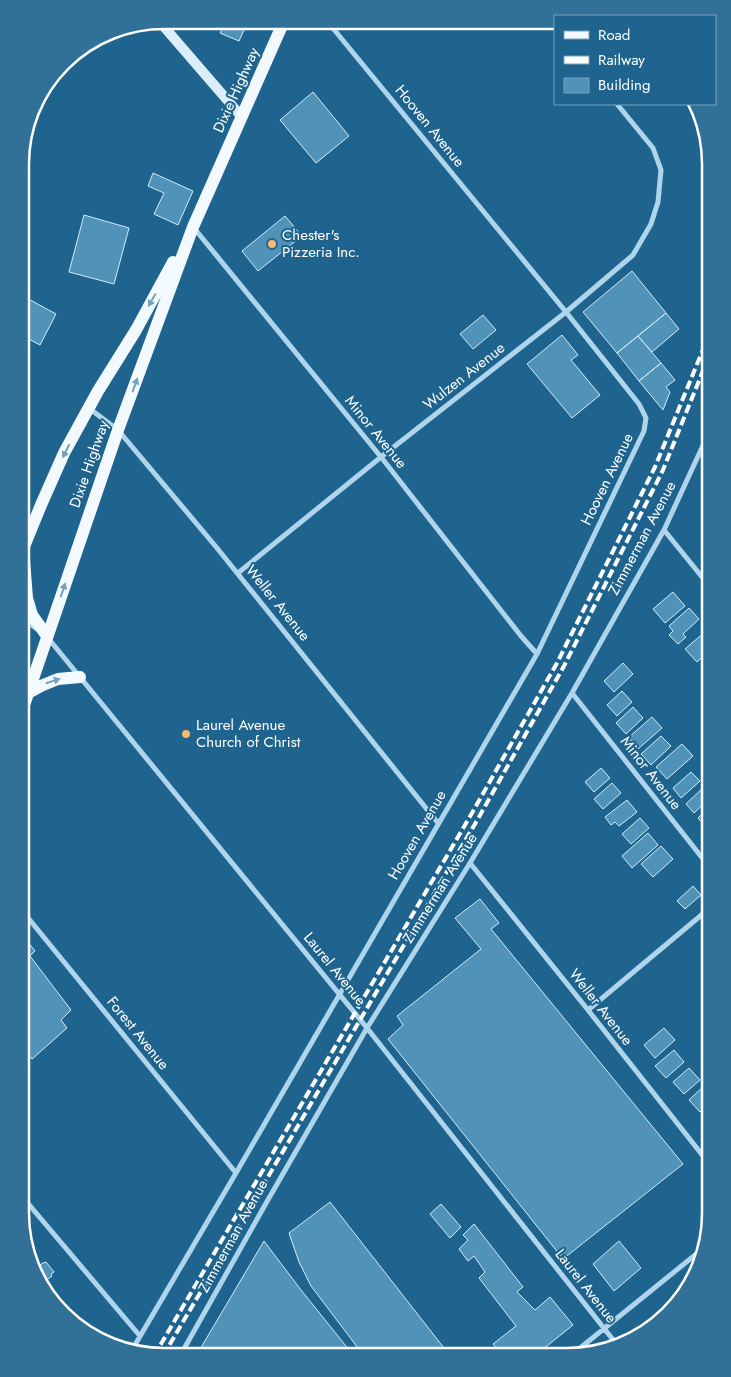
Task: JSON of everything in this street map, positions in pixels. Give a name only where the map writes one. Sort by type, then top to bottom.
[{"type":"main road","name":"Dixie Highway","points":[[29,690],[118,430],[193,227],[280,29]]},
{"type":"main road","name":"Dixie Highway","points":[[29,535],[64,453],[136,330],[193,227]]},
{"type":"main road","points":[[29,605],[32,615],[46,636]]},
{"type":"main road","points":[[29,692],[58,679],[80,678]]},
{"type":"street","points":[[166,29],[241,116]]},
{"type":"street","name":"Hooven Avenue","points":[[334,29],[566,312],[639,404],[646,418],[644,431],[537,654],[339,994]]},
{"type":"street","name":"Wulzen Avenue","points":[[238,573],[566,312],[633,255],[651,224],[658,202],[661,170],[653,148],[618,105]]},
{"type":"street","name":"Minor Avenue","points":[[193,227],[382,457],[537,654]]},
{"type":"street","name":"Weller Avenue","points":[[89,408],[118,430],[238,573],[438,823]]},
{"type":"street","name":"Zimmerman Avenue","points":[[185,1348],[367,1028],[470,864],[572,693],[664,530],[702,448]]},
{"type":"street","points":[[664,530],[702,577]]},
{"type":"street","name":"Laurel Avenue","points":[[29,623],[46,636],[367,1028],[613,1340]]},
{"type":"street","name":"Minor Avenue","points":[[572,693],[702,858]]},
{"type":"street","name":"Weller Avenue","points":[[470,864],[702,1155]]},
{"type":"street","points":[[588,1010],[702,914]]},
{"type":"street","name":"Forest Avenue","points":[[29,919],[236,1172]]},
{"type":"street","name":"Zimmerman Avenue","points":[[135,1345],[339,994]]},
{"type":"street","points":[[29,1205],[140,1336]]},
{"type":"street","points":[[580,1348],[696,1254]]},
{"type":"building","points":[[222,29],[244,29],[239,41],[220,33]]},
{"type":"building","points":[[313,92],[349,136],[316,163],[280,120]]},
{"type":"building","points":[[153,173],[193,191],[178,225],[154,214],[164,193],[148,186]]},
{"type":"building","points":[[84,215],[129,228],[114,284],[69,272]]},
{"type":"building","name":"Chester's Pizzeria Inc.","points":[[285,216],[302,236],[258,271],[242,251]]},
{"type":"building","points":[[632,271],[666,313],[617,353],[583,312]]},
{"type":"building","points":[[29,299],[56,314],[40,345],[29,339]]},
{"type":"building","points":[[666,313],[679,329],[652,352],[638,336]]},
{"type":"building","points":[[483,315],[496,330],[473,349],[460,334]]},
{"type":"building","points":[[562,335],[578,355],[571,360],[600,395],[572,418],[527,364]]},
{"type":"building","points":[[638,336],[661,363],[639,381],[617,353]]},
{"type":"building","points":[[661,363],[675,380],[666,387],[670,392],[663,410],[639,381]]},
{"type":"building","points":[[673,592],[685,606],[665,623],[653,609]]},
{"type":"building","points":[[689,608],[699,619],[683,634],[686,637],[678,644],[669,635],[673,631],[669,626]]},
{"type":"building","points":[[702,634],[702,657],[697,662],[685,649]]},
{"type":"building","points":[[623,663],[633,674],[614,692],[604,681]]},
{"type":"building","points":[[622,691],[632,702],[617,716],[607,705]]},
{"type":"building","points":[[633,707],[643,718],[626,734],[616,723]]},
{"type":"building","points":[[652,717],[662,728],[638,749],[628,738]]},
{"type":"building","points":[[661,736],[671,746],[651,765],[641,754]]},
{"type":"building","points":[[682,744],[693,756],[667,779],[656,767]]},
{"type":"building","points":[[601,768],[610,778],[594,792],[585,782]]},
{"type":"building","points":[[691,772],[700,781],[681,798],[673,788]]},
{"type":"building","points":[[612,783],[621,793],[603,809],[594,799]]},
{"type":"building","points":[[702,789],[702,805],[694,813],[686,804]]},
{"type":"building","points":[[627,800],[637,812],[619,826],[615,822],[611,825],[605,817]]},
{"type":"building","points":[[702,814],[702,822],[698,818]]},
{"type":"building","points":[[640,818],[649,828],[631,844],[622,834]]},
{"type":"building","points":[[648,833],[658,845],[632,868],[622,856]]},
{"type":"building","points":[[661,846],[673,859],[653,877],[641,864]]},
{"type":"building","points":[[693,886],[701,895],[685,909],[677,901]]},
{"type":"building","points":[[480,899],[499,923],[491,929],[683,1164],[563,1259],[388,1039],[403,1025],[397,1016],[481,949],[455,918]]},
{"type":"building","points":[[29,943],[35,951],[30,956],[71,1010],[61,1020],[67,1028],[32,1059],[29,1056]]},
{"type":"building","points":[[664,1028],[675,1040],[655,1058],[644,1045]]},
{"type":"building","points":[[674,1050],[684,1062],[666,1078],[655,1066]]},
{"type":"building","points":[[689,1068],[700,1080],[684,1094],[673,1082]]},
{"type":"building","points":[[702,1088],[702,1110],[700,1112],[689,1100]]},
{"type":"building","points":[[330,1202],[444,1348],[358,1348],[311,1286],[299,1262],[289,1233]]},
{"type":"building","points":[[441,1204],[461,1227],[450,1238],[430,1214]]},
{"type":"building","points":[[474,1224],[523,1287],[517,1292],[535,1310],[550,1297],[573,1325],[544,1348],[496,1348],[493,1344],[516,1326],[479,1278],[485,1272],[474,1256],[468,1261],[459,1249],[468,1240],[463,1235]]},
{"type":"building","points":[[264,1241],[348,1348],[201,1348]]},
{"type":"building","points":[[619,1241],[641,1268],[614,1291],[593,1264]]},
{"type":"building","points":[[46,1262],[54,1272],[47,1280],[40,1265]]},
{"type":"railway","points":[[159,1348],[472,813],[557,663],[655,467],[702,352]]},
{"type":"railway","points":[[168,1348],[479,817],[564,666],[663,470],[702,373]]},
{"type":"place","name":"Chester's Pizzeria Inc.","points":[[272,244]]},
{"type":"place","name":"Laurel Avenue Church of Christ","points":[[186,734]]}]
